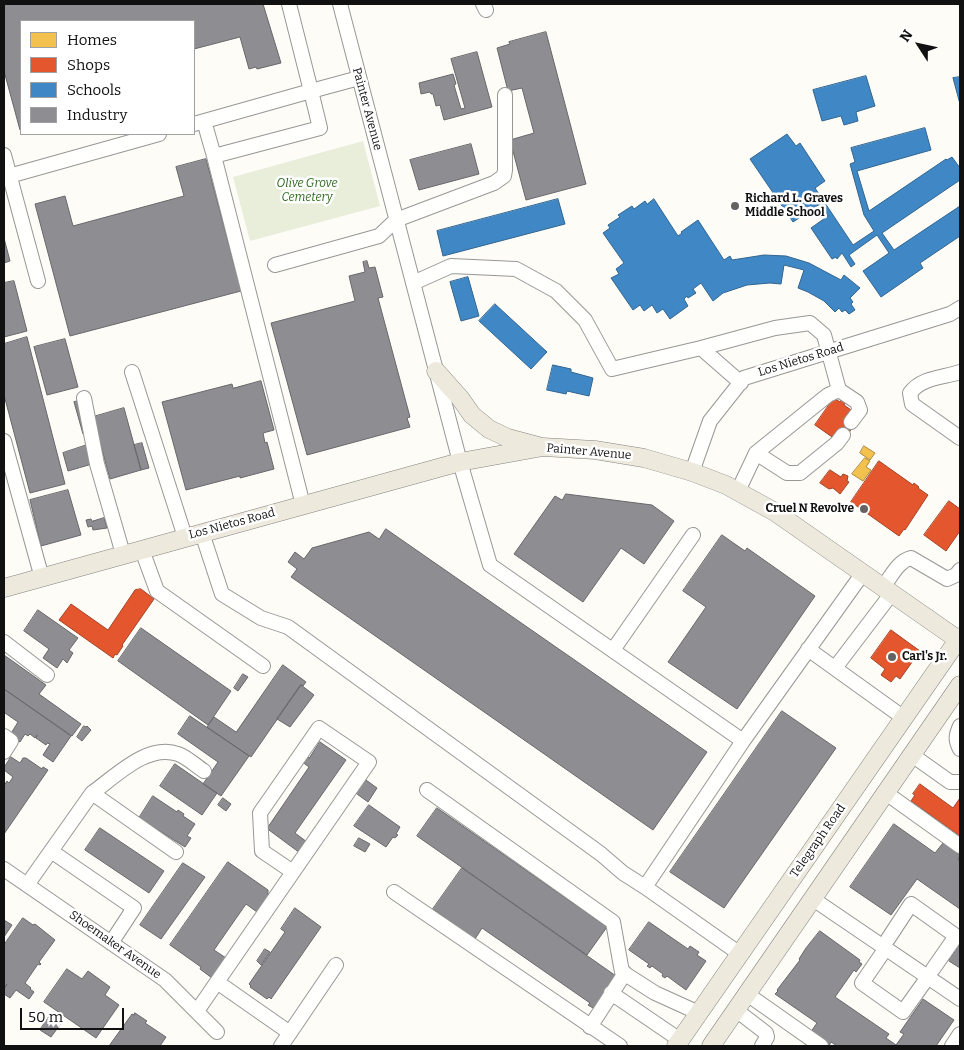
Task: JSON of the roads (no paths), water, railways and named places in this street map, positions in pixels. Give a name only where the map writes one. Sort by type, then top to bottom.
[{"type":"main road","points":[[436,371],[472,415],[489,430],[508,438],[543,447]]},
{"type":"main road","name":"Painter Avenue","points":[[460,462],[543,447],[595,450],[644,458],[692,472],[726,485],[775,512],[960,639]]},
{"type":"main road","name":"Los Nietos Road","points":[[4,588],[460,462]]},
{"type":"main road","name":"Telegraph Road","points":[[678,1043],[960,639]]},
{"type":"main road","points":[[712,1046],[960,685]]},
{"type":"main road","points":[[699,1013],[723,1030]]},
{"type":"street","points":[[214,156],[320,128],[289,4]]},
{"type":"street","name":"Painter Avenue","points":[[344,5],[359,78],[460,462]]},
{"type":"street","points":[[303,505],[214,156],[199,122],[359,78]]},
{"type":"street","points":[[276,265],[379,236],[396,220],[494,183],[504,176],[506,155],[504,138],[505,95]]},
{"type":"street","points":[[9,176],[155,135]]},
{"type":"street","points":[[4,155],[38,281]]},
{"type":"street","points":[[413,283],[451,266],[516,269],[556,290],[585,320],[612,369],[775,328],[810,323],[824,335],[830,351],[839,390],[857,402],[860,410],[851,422]]},
{"type":"street","name":"Los Nietos Road","points":[[692,472],[710,421],[744,378],[950,314],[960,308]]},
{"type":"street","points":[[701,348],[740,383]]},
{"type":"street","points":[[132,372],[194,535],[222,594],[261,618],[288,627],[601,854],[623,873],[740,954]]},
{"type":"street","points":[[960,372],[928,379],[910,393],[912,404],[960,438]]},
{"type":"street","points":[[738,492],[756,453],[828,395],[839,390]]},
{"type":"street","points":[[84,398],[97,464],[123,554]]},
{"type":"street","points":[[756,453],[787,473],[800,473],[837,443],[843,435]]},
{"type":"street","points":[[4,440],[42,578]]},
{"type":"street","points":[[460,462],[490,565],[743,741]]},
{"type":"street","points":[[613,650],[693,535]]},
{"type":"street","points":[[142,550],[158,591],[263,666]]},
{"type":"street","points":[[835,668],[888,590],[901,563],[906,559],[910,558],[947,579],[956,575],[960,570]]},
{"type":"street","points":[[645,887],[743,741],[862,573]]},
{"type":"street","points":[[4,642],[47,675]]},
{"type":"street","points":[[808,649],[904,718]]},
{"type":"street","points":[[941,713],[960,726],[956,737],[960,749]]},
{"type":"street","points":[[197,1011],[369,762],[319,728],[260,813],[262,851],[293,872]]},
{"type":"street","points":[[4,736],[11,741],[4,752]]},
{"type":"street","points":[[27,885],[92,793],[135,762],[157,753],[179,754],[204,771]]},
{"type":"street","points":[[912,755],[950,782],[960,782]]},
{"type":"street","points":[[427,790],[613,922],[622,972],[655,993],[699,1013]]},
{"type":"street","points":[[92,793],[176,852]]},
{"type":"street","points":[[886,793],[960,846]]},
{"type":"street","points":[[51,851],[134,908],[110,942]]},
{"type":"street","name":"Shoemaker Avenue","points":[[4,869],[165,980],[217,1032]]},
{"type":"street","points":[[394,892],[620,1046]]},
{"type":"street","points":[[816,895],[931,973],[960,998]]},
{"type":"street","points":[[912,904],[956,936],[903,1012],[862,983],[887,943],[912,904]]},
{"type":"street","points":[[281,1046],[336,965]]},
{"type":"street","points":[[590,1027],[625,973]]},
{"type":"street","points":[[931,973],[960,988]]},
{"type":"street","points":[[217,982],[290,1033]]},
{"type":"street","points":[[612,993],[678,1043]]},
{"type":"street","points":[[747,994],[821,1046]]},
{"type":"street","points":[[736,1010],[766,1032],[767,1037],[762,1046]]},
{"type":"street","points":[[952,1046],[960,1034]]},
{"type":"place","name":"Richard L. Graves Middle School","points":[[735,206]]},
{"type":"place","name":"Cruel N Revolve","points":[[864,509]]},
{"type":"place","name":"Carl's Jr.","points":[[892,657]]},
{"type":"park label","name":"Olive Grove Cemetery","points":[[307,191]]}]
